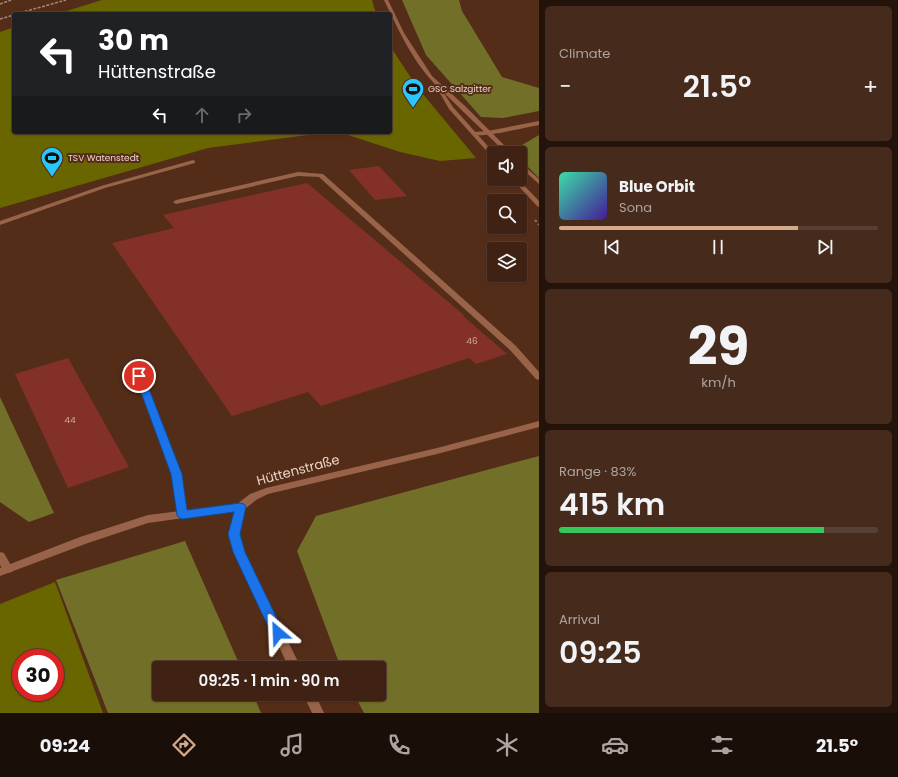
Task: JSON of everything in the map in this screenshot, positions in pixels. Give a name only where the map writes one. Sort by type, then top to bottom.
[{"type":"street","points":[[386,0],[405,38],[424,69],[437,85],[451,108],[487,148]]},
{"type":"street","points":[[437,85],[463,106],[502,146]]},
{"type":"street","points":[[474,134],[488,133],[539,123]]},
{"type":"street","points":[[0,223],[103,187],[193,162]]},
{"type":"street","points":[[527,171],[539,182]]},
{"type":"street","points":[[176,202],[298,174],[321,175],[513,348],[539,377]]},
{"type":"street","points":[[521,186],[539,205]]},
{"type":"street","points":[[139,376],[176,474],[183,515]]},
{"type":"street","name":"Hüttenstraße","points":[[4,570],[84,540],[148,519],[240,507],[253,497],[266,491],[437,451],[539,424]]},
{"type":"street","points":[[240,507],[234,534],[239,552],[292,661]]},
{"type":"street","points":[[0,556],[4,570]]},
{"type":"street","points":[[312,701],[318,713]]},
{"type":"shaded area","points":[[102,0],[372,0],[375,12],[63,12]]},
{"type":"shaded area","points":[[402,0],[459,0],[462,11],[502,77],[539,88],[539,111],[503,118],[481,117],[426,55]]},
{"type":"shaded area","name":"TSV Watenstedt","points":[[12,28],[12,134],[316,134],[208,148],[0,208],[0,32]]},
{"type":"shaded area","name":"GSC Salzgitter","points":[[392,49],[417,87],[476,158],[440,161],[400,152],[345,134],[392,134]]},
{"type":"shaded area","points":[[539,135],[539,178],[527,166],[527,146],[520,146]]},
{"type":"shaded area","points":[[0,397],[54,513],[29,522],[0,502]]},
{"type":"shaded area","points":[[539,456],[539,713],[364,713],[358,701],[386,701],[386,661],[338,661],[297,551],[316,516]]},
{"type":"shaded area","points":[[185,541],[238,661],[152,661],[152,701],[256,701],[261,713],[108,713],[56,580]]},
{"type":"shaded area","points":[[55,582],[103,713],[0,713],[0,604]]},
{"type":"building","points":[[379,166],[407,196],[375,200],[349,170]]},
{"type":"building","points":[[307,183],[465,316],[463,316],[507,354],[476,364],[469,358],[321,406],[308,392],[232,416],[112,243],[174,228],[163,215]]},
{"type":"building","points":[[68,358],[129,467],[68,488],[15,374]]},
{"type":"railway","points":[[0,4],[11,0]]},
{"type":"railway","points":[[23,12],[66,0]]},
{"type":"railway","points":[[0,19],[12,16]]},
{"type":"place","name":"GSC Salzgitter","points":[[413,108]]},
{"type":"place","name":"TSV Watenstedt","points":[[52,178]]},
{"type":"route","points":[[139,376],[176,474],[183,515],[240,507],[234,534],[239,552],[278,633]]}]
